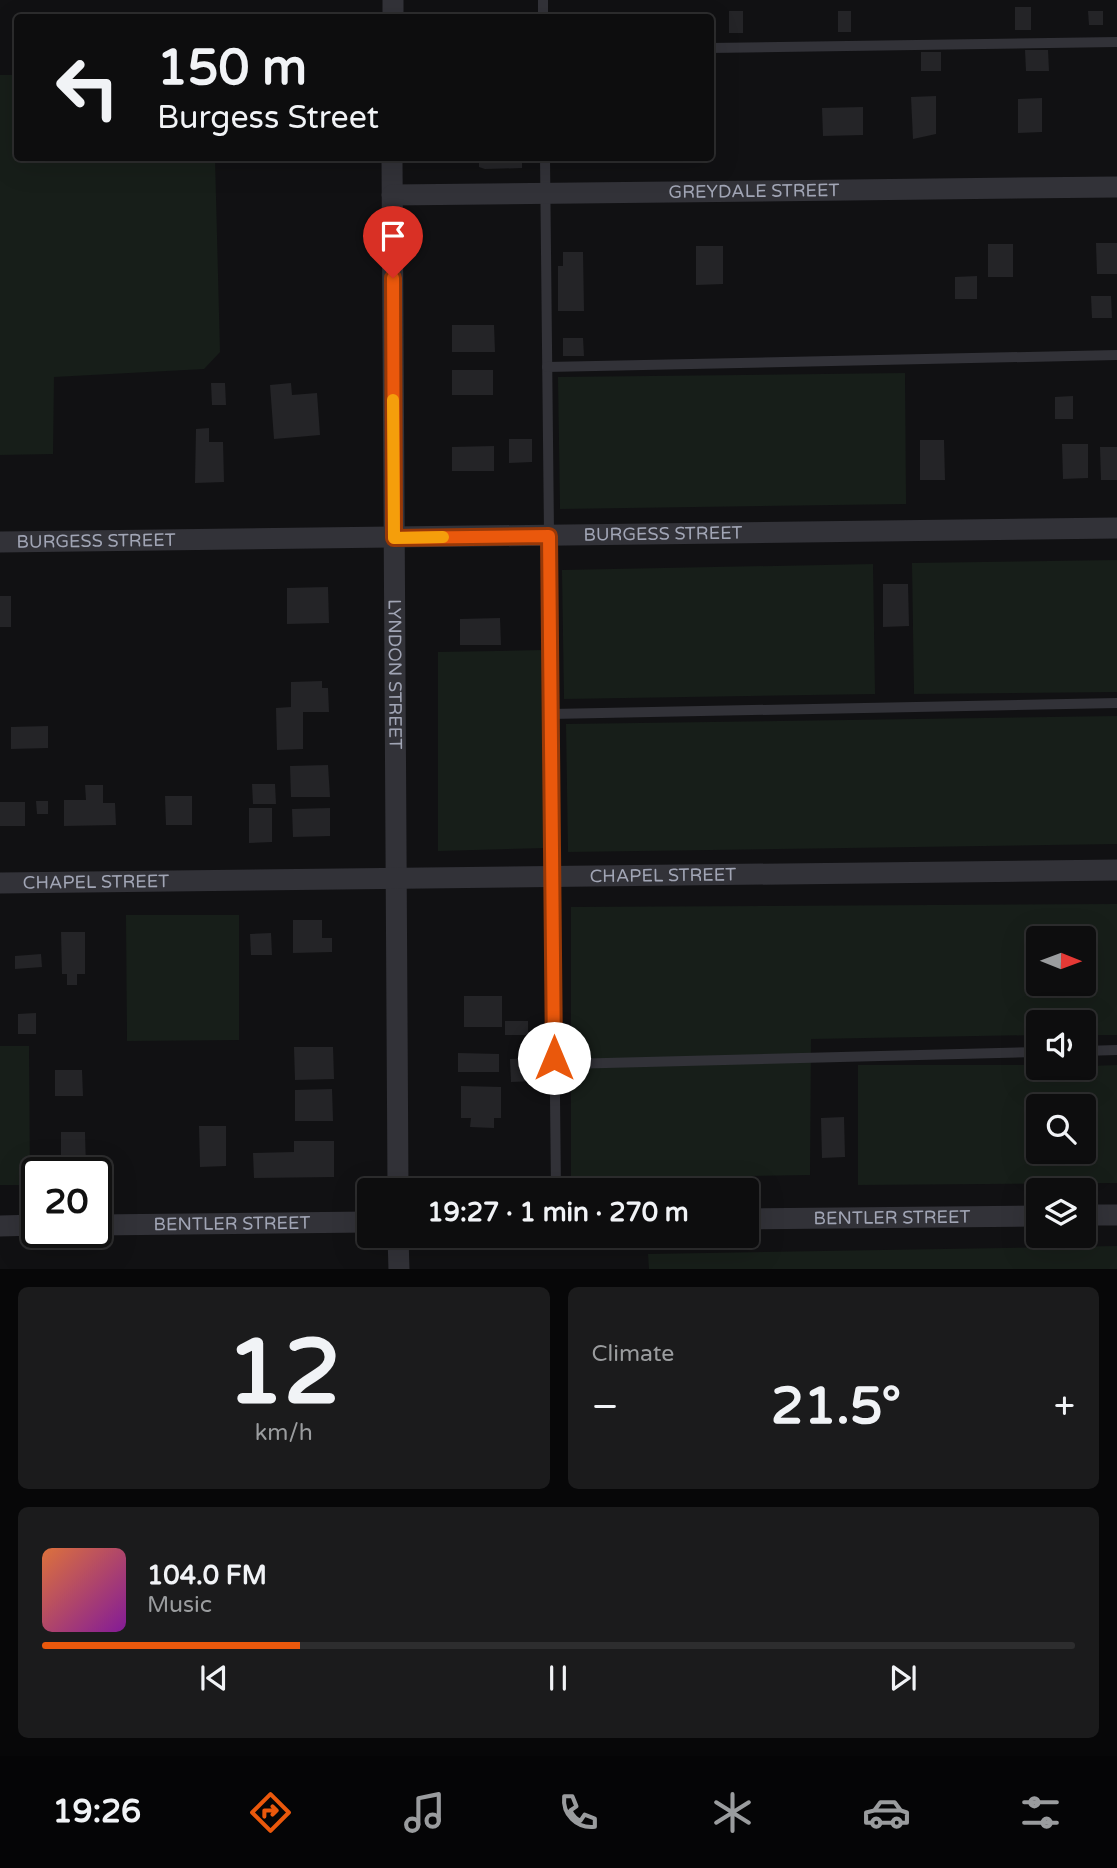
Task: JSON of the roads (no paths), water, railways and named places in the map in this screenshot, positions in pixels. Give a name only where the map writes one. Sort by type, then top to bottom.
[{"type":"street","name":"LYNDON STREET","points":[[393,161],[398,1178]]},
{"type":"street","name":"GREYDALE STREET","points":[[393,195],[1117,187]]},
{"type":"street","name":"BURGESS STREET","points":[[0,542],[1117,528]]},
{"type":"street","name":"CHAPEL STREET","points":[[0,883],[1117,870]]},
{"type":"street","points":[[1096,1215],[1117,1215]]},
{"type":"street","name":"BENTLER STREET","points":[[759,1219],[1026,1216]]},
{"type":"street","name":"BENTLER STREET","points":[[112,1225],[357,1222]]},
{"type":"street","points":[[0,1226],[21,1226]]},
{"type":"street","points":[[398,1248],[399,1269]]},
{"type":"lane","points":[[714,48],[1117,42]]},
{"type":"lane","points":[[545,161],[556,1178]]},
{"type":"lane","points":[[547,367],[1117,355]]},
{"type":"lane","points":[[551,714],[1117,703]]},
{"type":"lane","points":[[1096,1051],[1117,1050]]},
{"type":"lane","points":[[566,1064],[1026,1052]]}]
